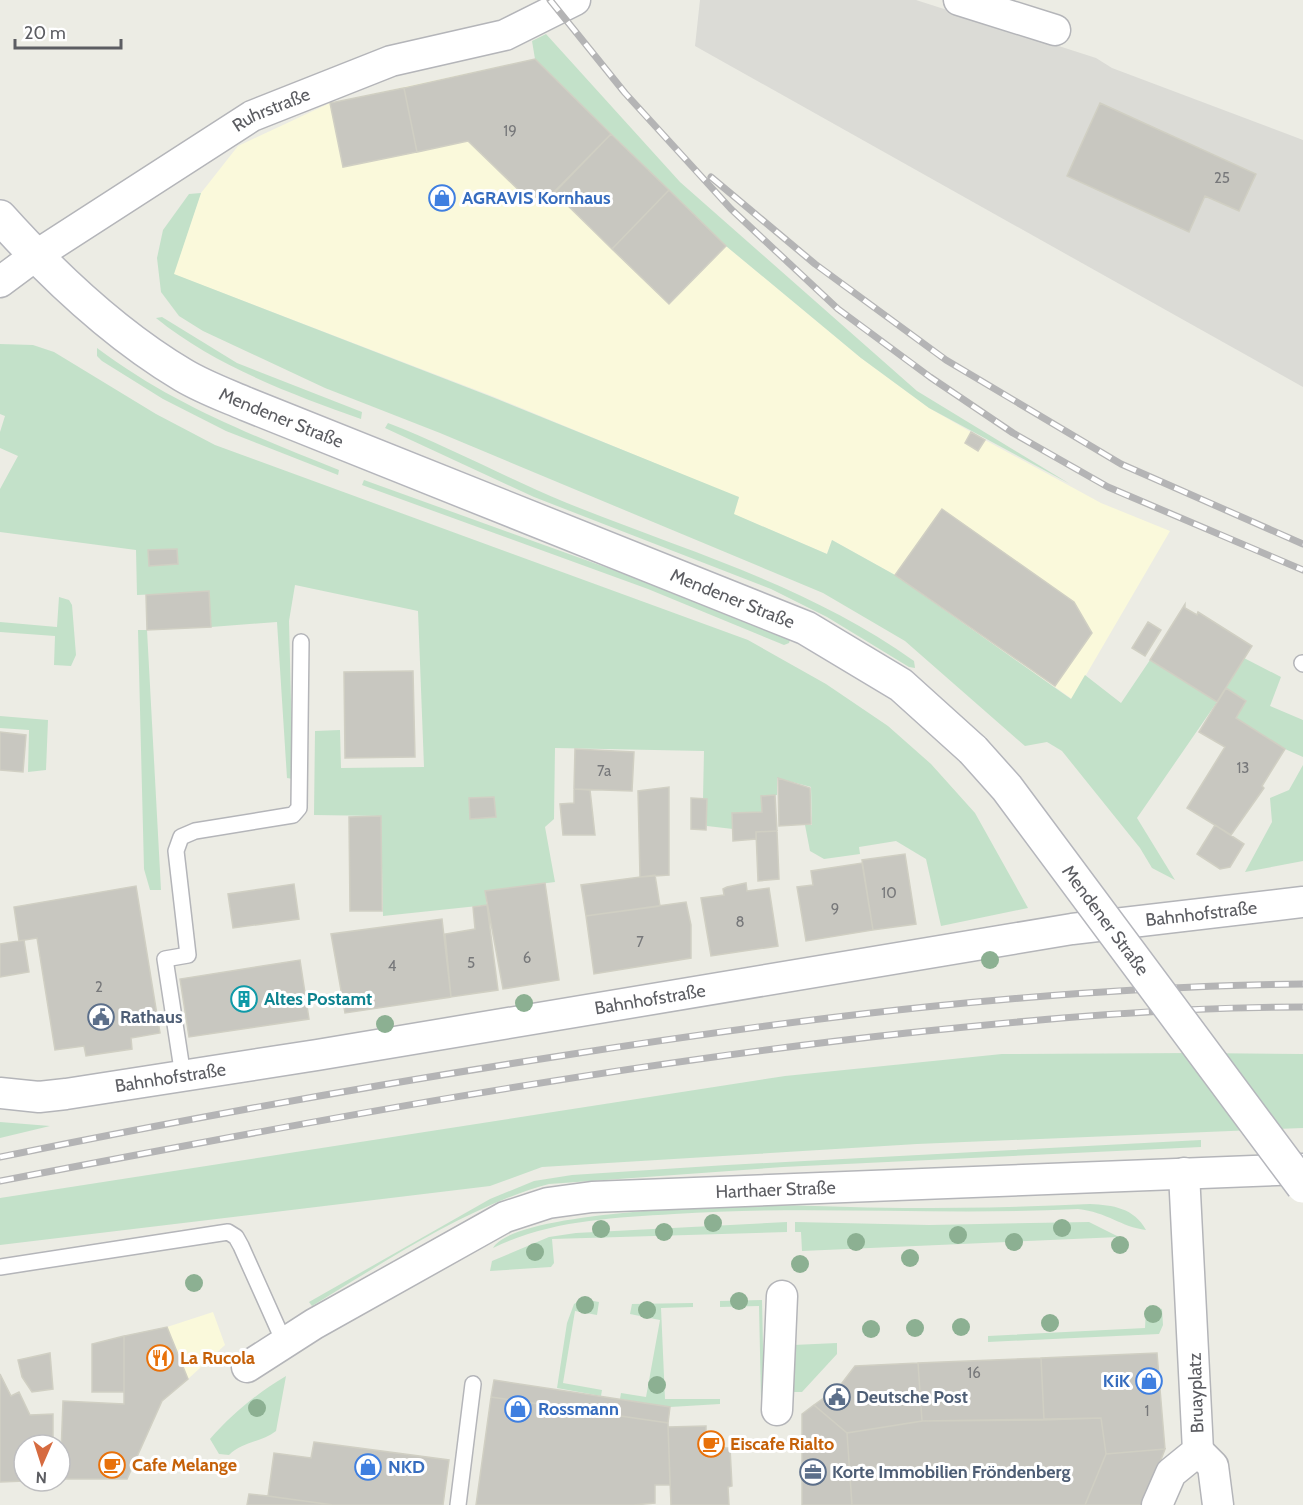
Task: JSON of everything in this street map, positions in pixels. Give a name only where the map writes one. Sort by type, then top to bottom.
[{"type":"main road","name":"Mendener Straße","points":[[0,217],[35,256],[123,335],[185,376],[246,404],[806,628],[901,685],[974,750],[1007,788],[1303,1186]]},
{"type":"street","name":"Ruhrstraße","points":[[0,282],[35,256],[252,116],[391,61],[505,35],[574,0]]},
{"type":"street","points":[[959,0],[1055,30]]},
{"type":"street","name":"Bahnhofstraße","points":[[0,1093],[39,1097],[183,1076],[1072,929],[1303,902]]},
{"type":"street","name":"Harthaer Straße","points":[[247,1367],[284,1342],[506,1217],[548,1203],[592,1197],[1303,1168]]},
{"type":"street","name":"Bruayplatz","points":[[1184,1173],[1194,1335],[1198,1451],[1213,1466],[1218,1505]]},
{"type":"street","points":[[777,1410],[782,1296]]},
{"type":"street","name":"Bruayplatz","points":[[1157,1505],[1171,1473],[1198,1451]]},
{"type":"lane","points":[[183,1076],[165,959],[188,955],[176,851],[181,837],[195,831],[293,815],[299,808],[301,642]]},
{"type":"lane","points":[[0,1267],[228,1233],[236,1237],[241,1246],[284,1342]]},
{"type":"lane","points":[[458,1505],[473,1384]]},
{"type":"shaded area","points":[[700,0],[916,0],[1096,58],[1112,68],[1303,140],[1303,387],[695,46]]},
{"type":"shaded area","points":[[546,34],[680,182],[917,391],[1070,484],[929,408],[861,358],[726,246],[535,59],[532,41]]},
{"type":"shaded area","points":[[535,59],[726,246],[861,358],[929,408],[971,432],[965,443],[978,450],[985,440],[1101,503],[1170,531],[1072,699],[895,575],[832,540],[827,554],[733,514],[739,498],[492,396],[173,274],[201,193],[238,146],[330,103]]},
{"type":"shaded area","points":[[201,193],[174,274],[492,397],[739,497],[734,514],[827,554],[832,540],[895,575],[1071,699],[1085,675],[1121,703],[1150,660],[1217,702],[1137,818],[1175,880],[1152,868],[1140,848],[1062,751],[1047,742],[1025,746],[905,641],[823,593],[440,433],[325,388],[203,331],[179,316],[161,292],[157,258],[163,230],[189,194]]},
{"type":"shaded area","points":[[162,317],[237,363],[362,412],[361,419],[281,389],[228,364],[203,351],[156,318]]},
{"type":"shaded area","points":[[0,344],[33,345],[54,352],[156,414],[215,445],[748,640],[826,684],[888,726],[931,764],[975,813],[1028,908],[941,926],[926,859],[896,841],[859,847],[860,854],[824,859],[810,851],[805,825],[812,825],[811,787],[777,778],[777,795],[761,796],[762,812],[732,813],[733,829],[707,826],[707,799],[703,799],[704,751],[555,748],[554,819],[545,827],[555,882],[485,891],[487,905],[383,916],[381,816],[314,815],[315,731],[340,730],[341,768],[424,767],[418,611],[295,585],[289,621],[293,779],[287,778],[277,622],[211,627],[209,592],[137,595],[136,550],[0,532],[0,489],[18,456],[0,448],[0,432],[5,416],[0,414]]},
{"type":"shaded area","points":[[97,348],[184,402],[244,431],[339,470],[338,475],[226,431],[163,399],[102,361],[97,356]]},
{"type":"shaded area","points":[[388,423],[567,503],[789,590],[874,634],[914,661],[915,668],[909,667],[827,617],[771,589],[534,497],[385,428]]},
{"type":"shaded area","points":[[364,480],[666,589],[790,640],[789,643],[784,645],[648,589],[362,485]]},
{"type":"shaded area","points":[[59,597],[69,600],[72,605],[76,655],[71,666],[54,665],[55,636],[0,632],[0,622],[57,627]]},
{"type":"shaded area","points":[[138,630],[147,630],[161,890],[150,890],[144,869]]},
{"type":"shaded area","points":[[1244,658],[1281,677],[1270,706],[1303,720],[1303,757],[1285,749],[1236,718],[1246,701],[1226,688]]},
{"type":"shaded area","points":[[0,716],[48,720],[46,770],[28,772],[29,730],[0,728]]},
{"type":"shaded area","points":[[1303,765],[1303,861],[1245,872],[1272,822],[1270,798],[1289,790]]},
{"type":"shaded area","points":[[1002,1054],[1303,1054],[1303,1128],[917,1144],[542,1167],[490,1186],[0,1245],[0,1198],[785,1076]]},
{"type":"shaded area","points":[[0,1122],[50,1126],[0,1138]]},
{"type":"shaded area","points":[[1201,1140],[1201,1147],[783,1167],[549,1184],[520,1193],[458,1220],[312,1306],[309,1302],[490,1199],[534,1181],[572,1175],[727,1165]]},
{"type":"shaded area","points":[[762,1205],[927,1208],[1107,1205],[1129,1212],[1146,1230],[1078,1209],[725,1211],[582,1222],[537,1231],[493,1248],[508,1236],[537,1226],[618,1213]]},
{"type":"shaded area","points":[[787,1222],[787,1232],[552,1239],[554,1263],[551,1267],[490,1271],[492,1261],[549,1237],[576,1233]]},
{"type":"shaded area","points":[[795,1222],[929,1225],[1089,1222],[1119,1237],[802,1251],[801,1232],[795,1232]]},
{"type":"shaded area","points":[[583,1299],[599,1302],[597,1315],[575,1311],[563,1383],[602,1390],[601,1396],[557,1388],[567,1323],[574,1304]]},
{"type":"shaded area","points":[[762,1300],[764,1394],[761,1399],[759,1306],[720,1307],[720,1301]]},
{"type":"shaded area","points":[[693,1303],[693,1307],[661,1308],[665,1399],[720,1399],[720,1404],[670,1407],[620,1399],[621,1393],[646,1397],[660,1320],[630,1314],[632,1304]]},
{"type":"shaded area","points":[[1150,1305],[1162,1309],[1163,1325],[1159,1334],[988,1342],[988,1336],[1145,1328],[1146,1308]]},
{"type":"shaded area","points":[[213,1312],[225,1345],[188,1379],[167,1327]]},
{"type":"shaded area","points":[[837,1343],[837,1354],[802,1392],[794,1392],[793,1345]]},
{"type":"shaded area","points":[[286,1376],[276,1431],[265,1438],[240,1447],[229,1455],[219,1454],[210,1439],[245,1404]]},
{"type":"building","points":[[535,59],[611,134],[554,193],[528,199],[468,141],[417,152],[404,88]]},
{"type":"building","points":[[404,88],[417,152],[343,167],[330,103]]},
{"type":"building","points":[[1100,103],[1256,174],[1239,211],[1205,196],[1189,232],[1067,176]]},
{"type":"building","points":[[611,134],[669,190],[612,249],[554,192]]},
{"type":"building","points":[[669,190],[726,246],[669,304],[612,249]]},
{"type":"building","points":[[971,432],[985,440],[978,451],[965,443]]},
{"type":"building","points":[[942,509],[1074,602],[1092,633],[1055,686],[895,575]]},
{"type":"building","points":[[177,549],[178,564],[149,566],[148,550]]},
{"type":"building","points":[[209,591],[211,627],[147,630],[146,595]]},
{"type":"building","points":[[1185,604],[1185,608],[1197,615],[1198,612],[1252,646],[1217,702],[1150,660]]},
{"type":"building","points":[[1148,622],[1161,630],[1145,656],[1132,648]]},
{"type":"building","points":[[413,671],[415,757],[345,758],[344,672]]},
{"type":"building","points":[[1226,688],[1246,701],[1236,718],[1285,749],[1262,786],[1264,788],[1231,835],[1187,808],[1225,747],[1199,732]]},
{"type":"building","points":[[0,732],[26,735],[23,772],[0,770]]},
{"type":"building","points":[[575,749],[634,752],[632,791],[574,789]]},
{"type":"building","points":[[778,778],[810,788],[811,824],[779,826]]},
{"type":"building","points":[[669,787],[669,875],[640,877],[638,791]]},
{"type":"building","points":[[574,789],[590,790],[595,835],[563,835],[560,804],[574,803]]},
{"type":"building","points":[[775,795],[777,831],[756,832],[756,839],[733,841],[732,813],[762,812],[761,796]]},
{"type":"building","points":[[494,797],[496,817],[470,819],[469,798]]},
{"type":"building","points":[[691,798],[707,799],[706,830],[691,829]]},
{"type":"building","points":[[381,816],[382,911],[350,911],[349,817]]},
{"type":"building","points":[[1215,825],[1244,844],[1230,867],[1220,869],[1197,854]]},
{"type":"building","points":[[777,831],[779,879],[758,881],[756,832]]},
{"type":"building","points":[[905,854],[916,924],[873,930],[862,860]]},
{"type":"building","points":[[862,863],[873,930],[806,941],[797,887],[813,885],[811,871]]},
{"type":"building","points":[[655,875],[660,906],[586,916],[581,885]]},
{"type":"building","points":[[545,883],[559,980],[503,989],[485,891]]},
{"type":"building","points":[[746,883],[747,891],[769,888],[778,946],[711,956],[701,898],[724,895],[723,889]]},
{"type":"building","points":[[294,884],[299,919],[233,928],[228,894]]},
{"type":"building","points":[[136,886],[160,1033],[131,1038],[132,1049],[86,1056],[84,1046],[55,1050],[37,938],[19,941],[14,907]]},
{"type":"building","points":[[686,902],[691,925],[691,958],[594,974],[586,916]]},
{"type":"building","points":[[487,905],[498,990],[451,997],[445,934],[475,929],[473,907]]},
{"type":"building","points":[[442,919],[451,997],[345,1013],[331,934]]},
{"type":"building","points":[[24,940],[29,972],[0,977],[0,944]]},
{"type":"building","name":"Altes Postamt","points":[[300,960],[309,1019],[189,1037],[180,979]]},
{"type":"building","points":[[167,1327],[188,1379],[162,1401],[127,1479],[72,1479],[72,1433],[62,1433],[63,1401],[124,1404],[124,1336]]},
{"type":"building","points":[[124,1336],[124,1392],[92,1392],[92,1344]]},
{"type":"building","points":[[50,1353],[53,1389],[32,1392],[22,1377],[18,1360]]},
{"type":"building","points":[[1157,1353],[1165,1449],[1106,1454],[1101,1418],[1044,1420],[1041,1358]]},
{"type":"building","points":[[1041,1358],[1044,1420],[922,1421],[918,1363]]},
{"type":"building","points":[[918,1363],[922,1421],[847,1433],[814,1405],[839,1387],[855,1366]]},
{"type":"building","points":[[0,1374],[11,1396],[19,1392],[30,1415],[53,1414],[53,1433],[12,1433],[12,1482],[0,1482]]},
{"type":"building","points":[[494,1380],[670,1407],[668,1423],[491,1397]]},
{"type":"building","points":[[491,1397],[668,1423],[670,1485],[655,1485],[655,1503],[476,1505]]},
{"type":"building","points":[[814,1405],[847,1433],[852,1505],[802,1505],[802,1414]]},
{"type":"building","points":[[1101,1418],[1106,1454],[1085,1505],[852,1505],[847,1433],[922,1421]]},
{"type":"building","points":[[706,1426],[706,1431],[725,1448],[730,1448],[732,1486],[728,1487],[729,1505],[671,1505],[668,1427]]},
{"type":"building","points":[[314,1442],[449,1460],[443,1505],[333,1505],[268,1496],[274,1453],[311,1458]]},
{"type":"building","points":[[1165,1449],[1144,1505],[1085,1505],[1106,1454]]},
{"type":"building","points":[[249,1494],[268,1496],[333,1505],[247,1505]]},
{"type":"railway","points":[[550,0],[625,93],[731,209],[838,309],[930,377],[1013,433],[1108,487],[1303,570]]},
{"type":"railway","points":[[711,177],[815,264],[946,360],[1121,464],[1303,544]]},
{"type":"railway","points":[[0,1157],[349,1091],[560,1056],[745,1029],[930,1006],[1023,998],[1210,986],[1303,984]]},
{"type":"railway","points":[[0,1181],[339,1117],[565,1079],[793,1046],[1105,1015],[1204,1009],[1303,1007]]},
{"type":"place","name":"AGRAVIS Kornhaus","points":[[442,198]]},
{"type":"place","name":"Altes Postamt","points":[[244,999]]},
{"type":"place","name":"Rathaus","points":[[101,1017]]},
{"type":"place","name":"La Rucola","points":[[160,1358]]},
{"type":"place","name":"KiK","points":[[1149,1381]]},
{"type":"place","name":"Deutsche Post","points":[[837,1397]]},
{"type":"place","name":"Rossmann","points":[[518,1409]]},
{"type":"place","name":"Eiscafe Rialto","points":[[711,1444]]},
{"type":"place","name":"Cafe Melange","points":[[112,1465]]},
{"type":"place","name":"NKD","points":[[368,1467]]},
{"type":"place","name":"Korte Immobilien Fröndenberg","points":[[813,1472]]}]
